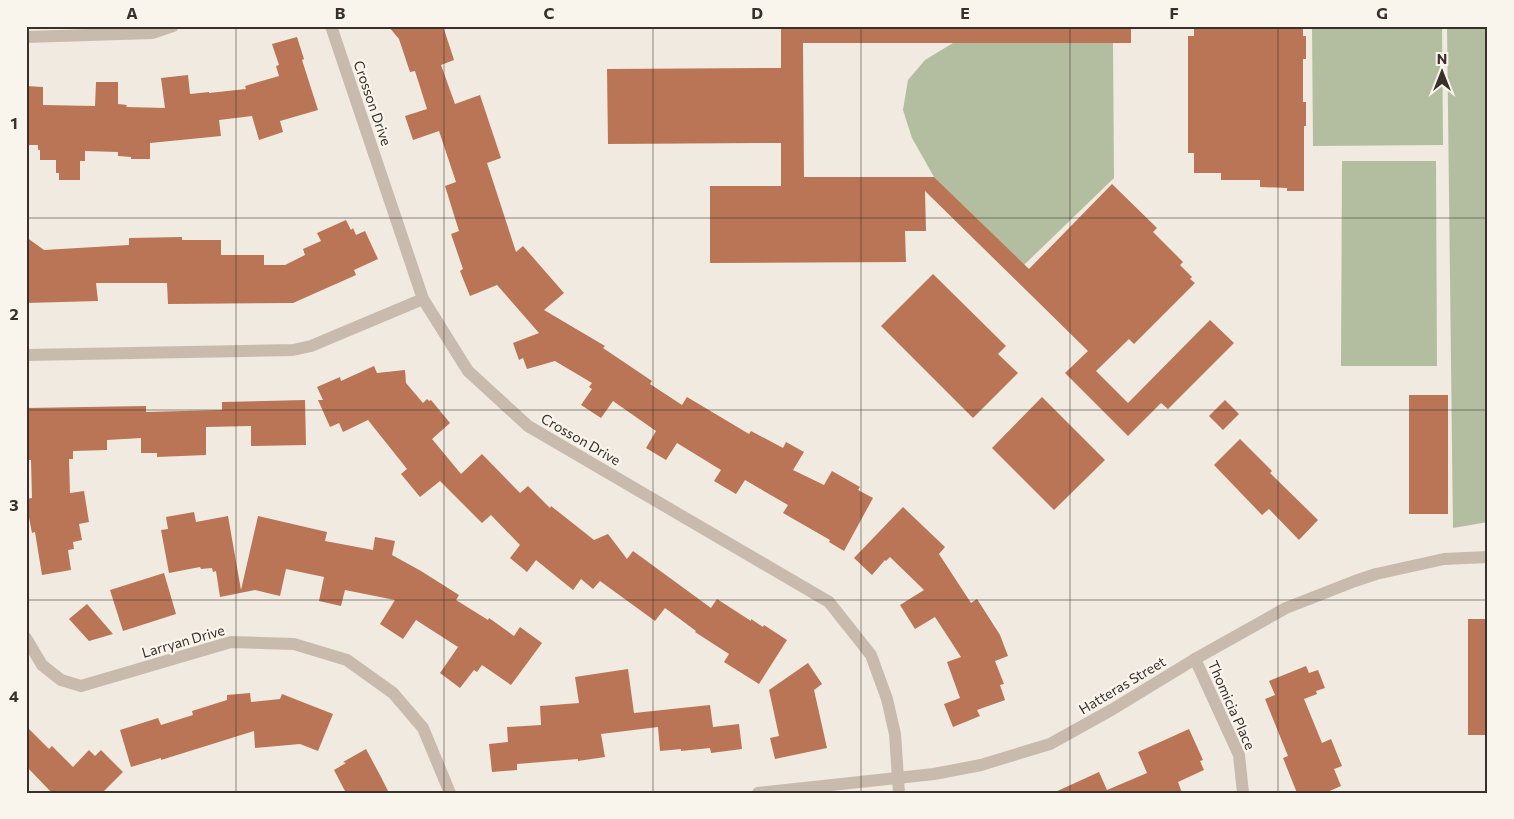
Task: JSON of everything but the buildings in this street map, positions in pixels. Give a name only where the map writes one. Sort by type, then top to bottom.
[{"type":"street","points":[[26,37],[152,33],[174,26]]},
{"type":"street","name":"Crosson Drive","points":[[331,26],[423,299],[468,371],[528,426],[829,602],[871,655],[888,699],[895,734],[899,793]]},
{"type":"street","points":[[26,355],[293,350],[311,346],[423,299]]},
{"type":"street","name":"Hatteras Street","points":[[758,793],[934,774],[981,765],[1050,744],[1286,608],[1376,574],[1444,559],[1488,557]]},
{"type":"street","name":"Larryan Drive","points":[[26,638],[42,664],[61,680],[81,686],[231,642],[294,644],[347,660],[393,693],[423,728],[450,793]]},
{"type":"street","name":"Thomicia Place","points":[[1195,659],[1239,755],[1243,793]]},
{"type":"green space","points":[[1312,26],[1442,26],[1443,145],[1313,146]]},
{"type":"green space","points":[[1447,26],[1488,26],[1488,522],[1453,528]]},
{"type":"green space","points":[[953,43],[1113,43],[1114,178],[1024,265],[934,177],[912,138],[903,110],[908,80],[925,60]]},
{"type":"green space","points":[[1342,161],[1436,161],[1437,366],[1341,366]]}]
